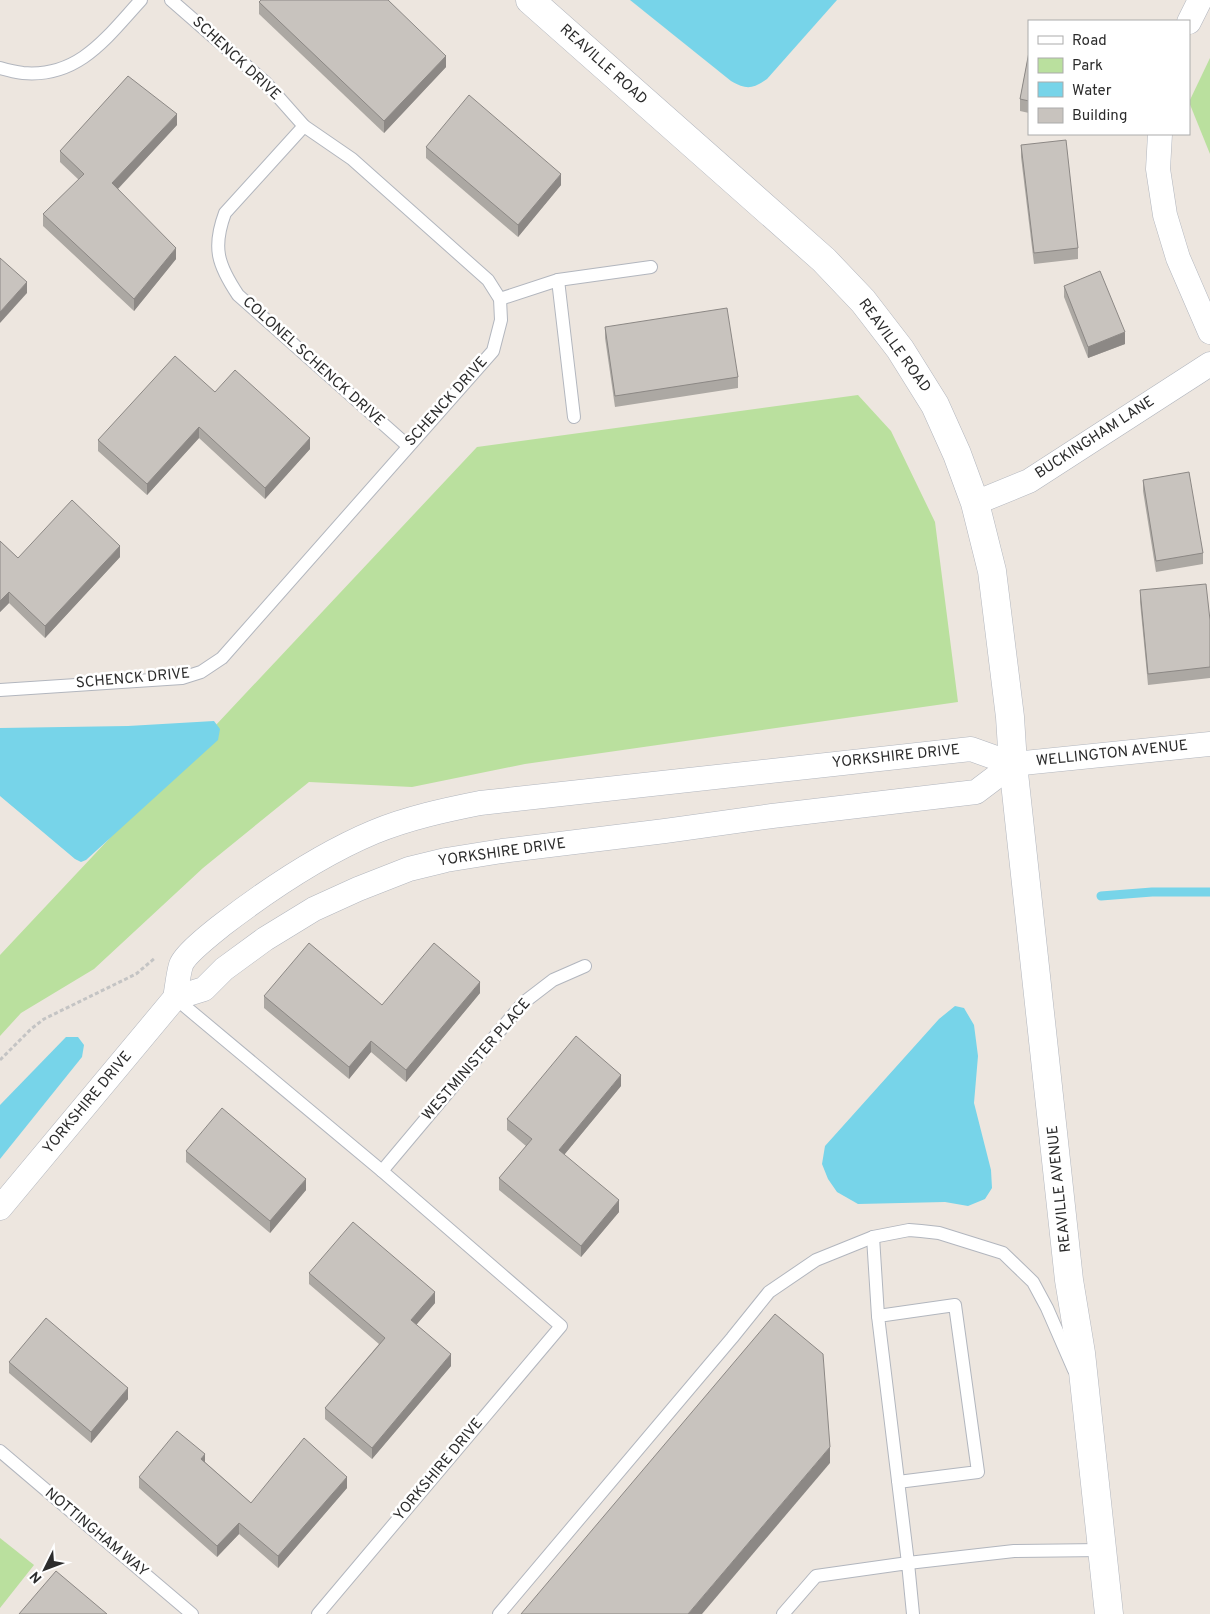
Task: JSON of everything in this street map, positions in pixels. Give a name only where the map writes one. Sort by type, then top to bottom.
[{"type":"street","name":"REAVILLE ROAD","points":[[530,0],[824,260],[863,301],[900,349],[935,405],[957,454],[975,503],[992,571],[1010,717],[1013,764]]},
{"type":"street","points":[[1190,20],[1200,0]]},
{"type":"street","points":[[1160,135],[1158,169],[1165,215],[1178,258],[1210,332]]},
{"type":"street","name":"BUCKINGHAM LANE","points":[[975,503],[1029,481],[1210,364]]},
{"type":"street","name":"WELLINGTON AVENUE","points":[[1013,764],[1210,744]]},
{"type":"street","name":"YORKSHIRE DRIVE","points":[[0,1208],[175,998],[182,963],[205,939],[285,880],[340,848],[376,831],[447,810],[480,803],[971,749],[1013,764]]},
{"type":"street","name":"YORKSHIRE DRIVE","points":[[175,998],[204,989],[231,964],[265,939],[314,909],[358,888],[408,869],[446,860],[502,851],[976,792],[1013,764]]},
{"type":"street","name":"REAVILLE AVENUE","points":[[1013,764],[1069,1280],[1081,1353],[1109,1614]]},
{"type":"lane","points":[[0,68],[31,73],[47,72],[68,67],[88,55],[141,0]]},
{"type":"lane","name":"SCHENCK DRIVE","points":[[0,690],[182,678],[201,672],[222,658],[493,350],[501,320],[500,299],[488,280],[352,159],[304,126],[265,82],[171,0]]},
{"type":"lane","name":"COLONEL SCHENCK DRIVE","points":[[304,126],[225,213],[218,230],[218,252],[224,273],[238,295],[408,446]]},
{"type":"lane","points":[[500,299],[558,280],[651,267]]},
{"type":"lane","points":[[558,280],[574,417]]},
{"type":"lane","name":"WESTMINISTER PLACE","points":[[382,1171],[523,1003],[553,980],[585,966]]},
{"type":"lane","points":[[175,998],[382,1171]]},
{"type":"lane","name":"YORKSHIRE DRIVE","points":[[318,1614],[561,1326],[382,1171]]},
{"type":"lane","points":[[499,1614],[770,1292],[816,1260],[873,1237],[909,1230],[939,1233],[1003,1253],[1033,1282],[1047,1308],[1086,1400]]},
{"type":"lane","points":[[873,1237],[878,1316],[913,1614]]},
{"type":"lane","points":[[878,1316],[955,1305],[978,1472],[898,1482]]},
{"type":"lane","name":"NOTTINGHAM WAY","points":[[0,1451],[192,1614]]},
{"type":"lane","points":[[783,1614],[816,1576],[1014,1551],[1102,1550]]},
{"type":"green space","points":[[1210,58],[1210,154],[1190,104],[1190,100]]},
{"type":"green space","points":[[858,395],[891,431],[935,522],[958,702],[525,764],[412,787],[309,782],[203,868],[94,969],[21,1013],[0,1036],[0,955],[477,447]]},
{"type":"green space","points":[[0,1538],[34,1565],[0,1608]]},
{"type":"water","points":[[630,0],[837,0],[767,79],[757,85],[745,87],[731,81]]},
{"type":"water","points":[[214,721],[220,729],[218,740],[86,860],[81,862],[0,796],[0,728],[128,726]]},
{"type":"water","points":[[955,1006],[964,1008],[974,1025],[978,1056],[974,1103],[991,1170],[992,1188],[985,1199],[968,1206],[945,1202],[858,1204],[837,1192],[828,1179],[822,1164],[825,1146],[939,1019]]},
{"type":"water","points":[[66,1037],[78,1037],[84,1045],[82,1057],[0,1159],[0,1105]]},
{"type":"building","points":[[261,0],[388,0],[446,56],[384,121],[259,2]]},
{"type":"building","points":[[1028,57],[1028,101],[1020,99]]},
{"type":"building","points":[[128,76],[177,114],[112,183],[176,248],[134,299],[43,214],[84,174],[60,151]]},
{"type":"building","points":[[469,95],[561,174],[518,225],[426,147]]},
{"type":"building","points":[[1066,140],[1078,248],[1034,253],[1021,145]]},
{"type":"building","points":[[0,258],[27,282],[0,312]]},
{"type":"building","points":[[1100,271],[1125,332],[1088,347],[1064,286]]},
{"type":"building","points":[[727,308],[738,377],[615,396],[605,327]]},
{"type":"building","points":[[175,356],[215,392],[235,370],[310,438],[265,488],[199,427],[147,484],[98,440]]},
{"type":"building","points":[[1189,472],[1203,553],[1156,561],[1143,480]]},
{"type":"building","points":[[72,500],[120,546],[45,626],[9,592],[0,601],[0,541],[18,558]]},
{"type":"building","points":[[1206,584],[1210,620],[1210,667],[1148,674],[1140,590]]},
{"type":"building","points":[[309,943],[382,1005],[434,943],[480,982],[406,1070],[371,1041],[349,1067],[264,996]]},
{"type":"building","points":[[576,1036],[621,1075],[559,1150],[619,1200],[581,1246],[499,1178],[532,1139],[507,1119]]},
{"type":"building","points":[[222,1108],[306,1179],[270,1221],[186,1151]]},
{"type":"building","points":[[353,1222],[435,1292],[411,1320],[451,1354],[372,1448],[325,1408],[385,1338],[309,1273]]},
{"type":"building","points":[[775,1314],[823,1354],[830,1447],[688,1614],[521,1614]]},
{"type":"building","points":[[46,1318],[128,1388],[91,1432],[9,1362]]},
{"type":"building","points":[[177,1431],[205,1454],[201,1459],[251,1503],[304,1438],[347,1477],[278,1556],[239,1523],[217,1546],[139,1477]]},
{"type":"building","points":[[56,1571],[107,1614],[19,1614]]},
{"type":"waterway","points":[[1101,896],[1152,892],[1210,892]]}]
